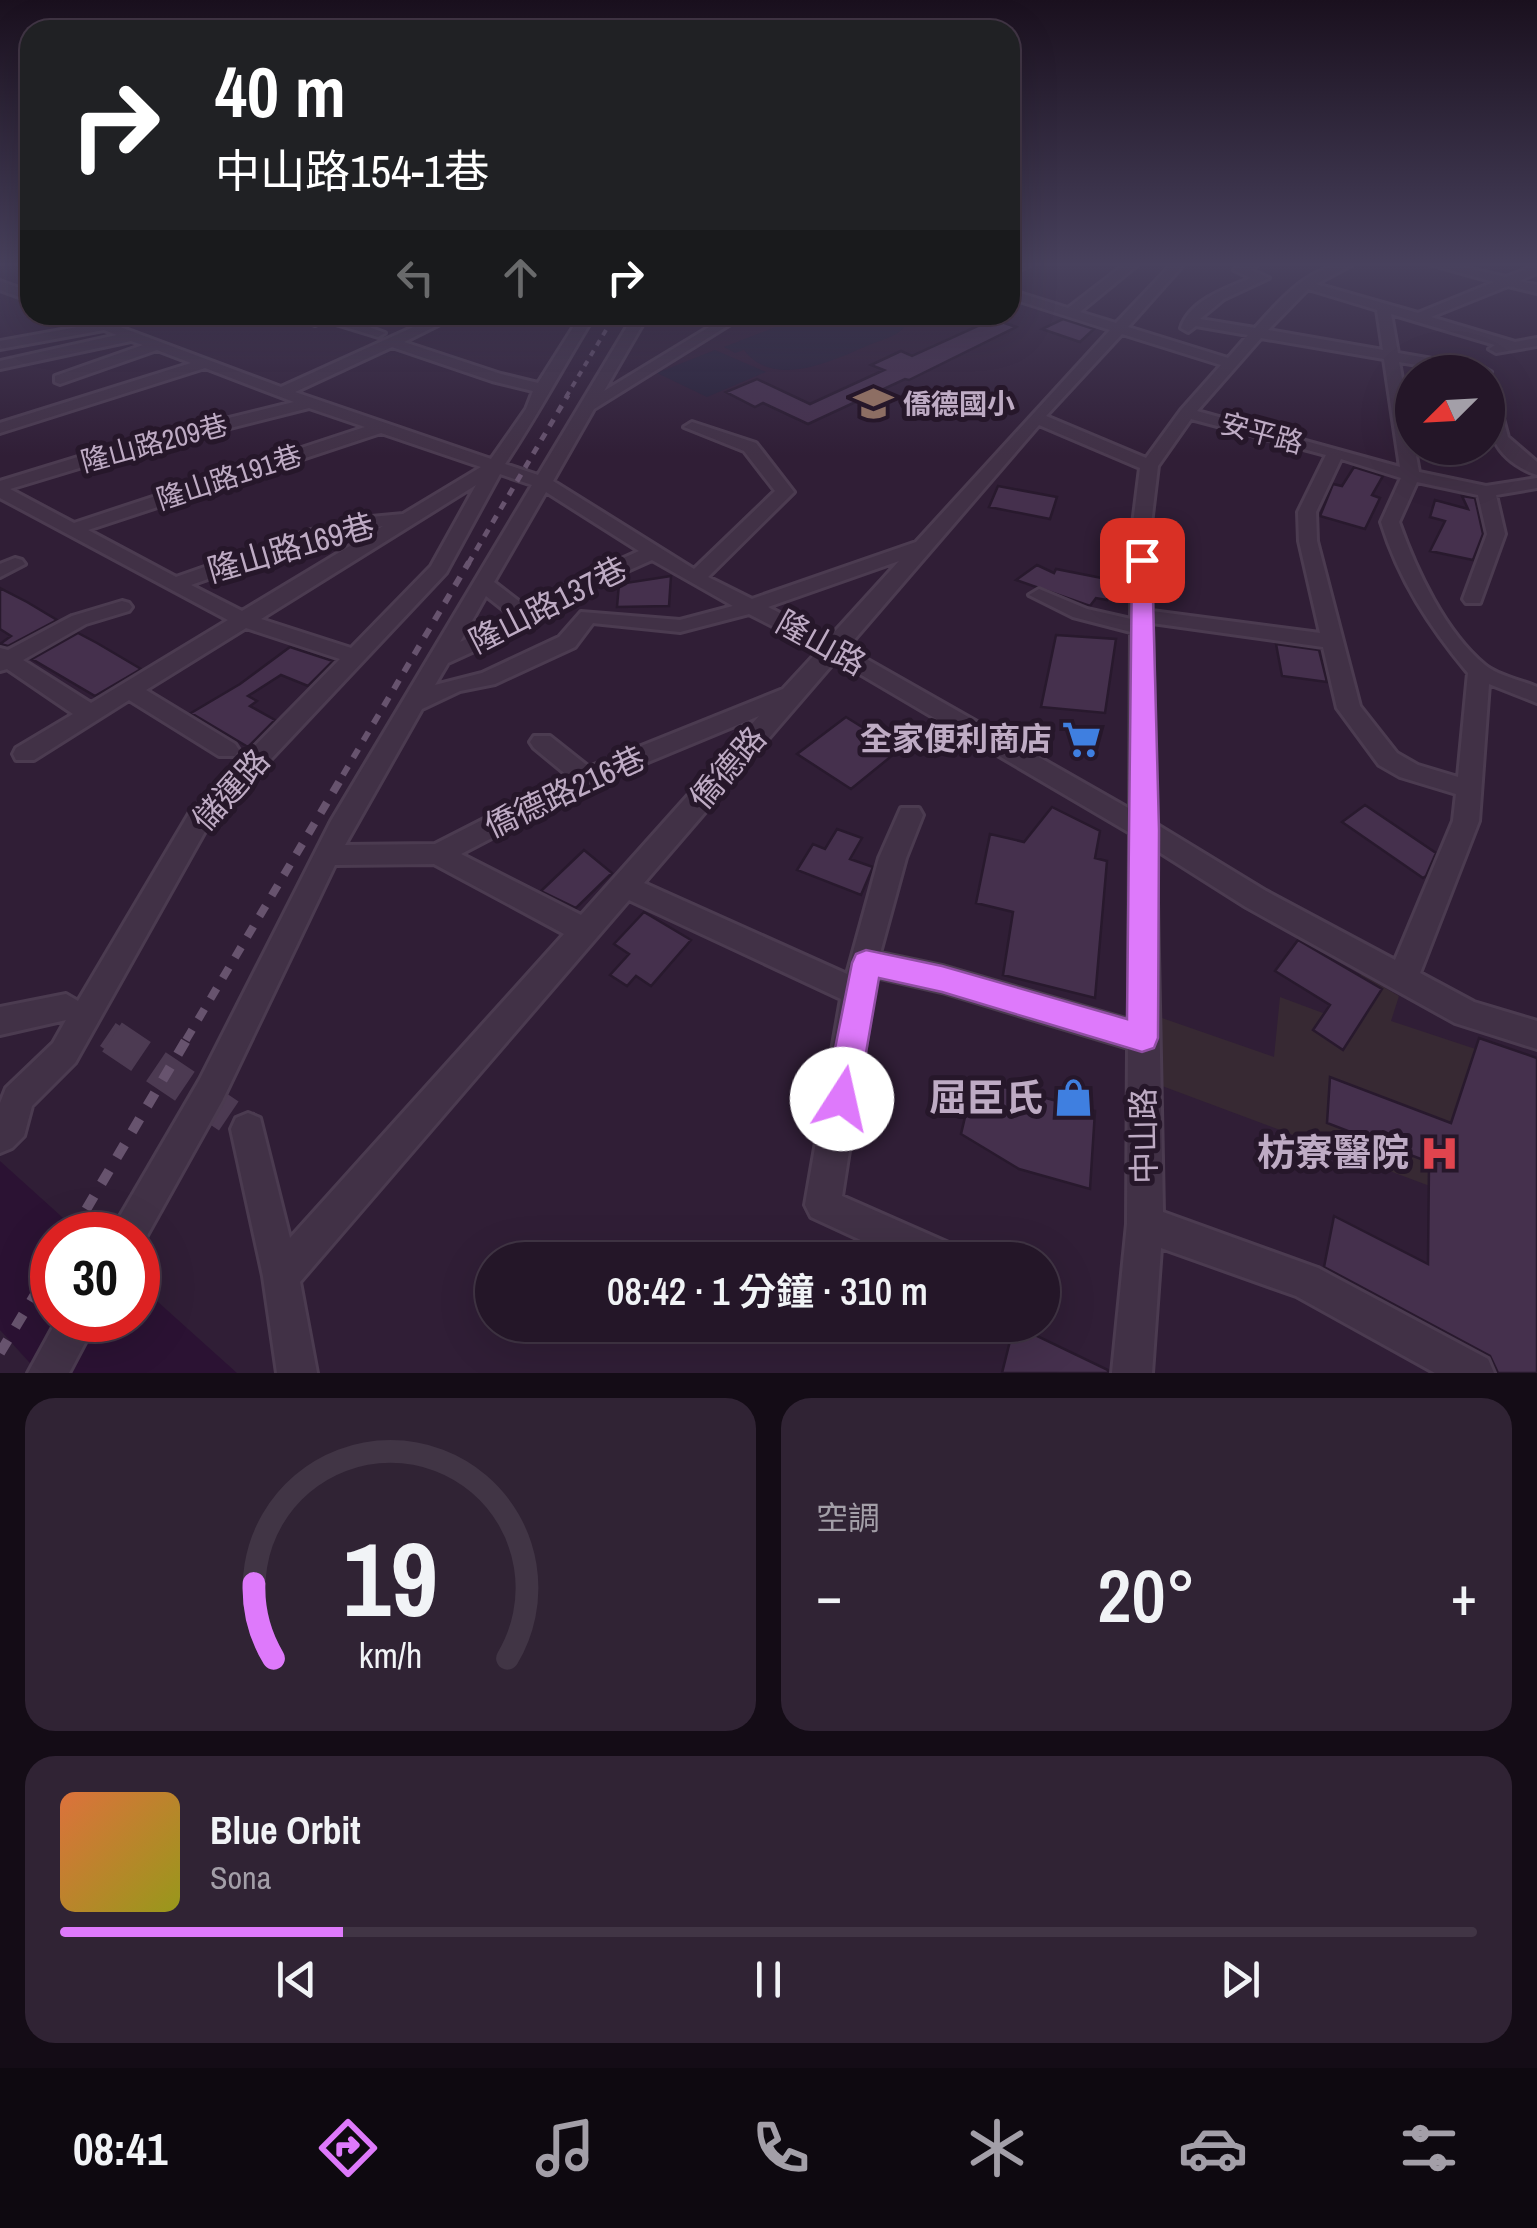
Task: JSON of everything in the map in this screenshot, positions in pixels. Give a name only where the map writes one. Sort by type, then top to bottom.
[{"type":"street","points":[[0,345],[93,328]]},
{"type":"street","name":"隆山路","points":[[110,328],[310,403],[544,483],[695,578],[833,648],[1402,980],[1466,1013],[1537,1035]]},
{"type":"street","points":[[364,328],[378,333]]},
{"type":"street","points":[[285,391],[424,328]]},
{"type":"street","name":"儲運路","points":[[0,1136],[12,1126],[9,1095],[64,1053],[199,819],[439,569],[496,465],[534,409],[542,388],[580,328]]},
{"type":"street","points":[[140,1212],[211,1090],[340,828],[632,328]]},
{"type":"street","points":[[586,409],[717,328]]},
{"type":"street","points":[[1114,328],[1233,364]]},
{"type":"street","points":[[1177,349],[1187,328]]},
{"type":"street","points":[[1223,328],[1394,358]]},
{"type":"street","name":"中山路","points":[[1132,1373],[1146,1224],[1141,532],[1149,466],[1187,413],[1263,328]]},
{"type":"street","points":[[1387,328],[1401,439],[1412,476],[1390,522],[1405,570],[1442,628],[1479,672],[1537,695]]},
{"type":"street","points":[[1453,328],[1511,345]]},
{"type":"street","name":"僑德路","points":[[281,1276],[1036,418],[1120,330]]},
{"type":"street","points":[[0,365],[134,336]]},
{"type":"street","points":[[1489,355],[1511,345],[1537,342]]},
{"type":"street","points":[[393,343],[497,378],[542,388]]},
{"type":"street","points":[[60,379],[158,345]]},
{"type":"street","points":[[0,428],[207,363]]},
{"type":"street","name":"隆山路209巷","points":[[0,489],[113,452],[310,403]]},
{"type":"street","name":"安平路","points":[[1187,413],[1412,476]]},
{"type":"street","points":[[1036,418],[1149,466]]},
{"type":"street","name":"隆山路191巷","points":[[73,529],[385,426]]},
{"type":"street","points":[[692,427],[750,446],[785,492],[695,578]]},
{"type":"street","points":[[1505,446],[1537,470]]},
{"type":"street","points":[[1336,452],[1307,512],[1308,540],[1348,708],[1388,759],[1409,771],[1469,788]]},
{"type":"street","name":"隆山路169巷","points":[[0,489],[241,619],[496,465]]},
{"type":"street","points":[[1412,476],[1486,490],[1537,483]]},
{"type":"street","points":[[1473,600],[1496,534],[1486,490]]},
{"type":"street","name":"隆山路169巷","points":[[176,584],[294,543],[378,520],[408,518]]},
{"type":"street","points":[[754,606],[926,546]]},
{"type":"street","name":"隆山路137巷","points":[[442,658],[529,619],[569,590],[653,552]]},
{"type":"street","points":[[485,585],[529,619]]},
{"type":"street","points":[[1038,595],[1080,613],[1334,642]]},
{"type":"street","name":"隆山路137巷","points":[[410,705],[455,685],[487,679],[567,642],[588,616],[680,626],[754,606]]},
{"type":"street","points":[[2,659],[79,620],[122,607]]},
{"type":"street","points":[[25,754],[241,619],[356,656]]},
{"type":"street","points":[[2,659],[89,713]]},
{"type":"street","points":[[1402,980],[1466,821],[1479,672]]},
{"type":"street","points":[[129,690],[226,750]]},
{"type":"street","name":"僑德路216巷","points":[[329,855],[438,854],[586,778],[794,692]]},
{"type":"street","points":[[542,742],[586,778]]},
{"type":"street","points":[[905,1242],[823,1205],[863,978],[892,854],[910,815]]},
{"type":"street","points":[[438,854],[584,932]]},
{"type":"street","points":[[625,886],[863,978],[942,979],[1142,1038]]},
{"type":"street","points":[[0,1021],[66,1007]]},
{"type":"street","points":[[248,1129],[281,1276],[293,1359]]},
{"type":"street","points":[[1146,1224],[1304,1281],[1474,1373]]},
{"type":"street","points":[[48,1373],[66,1342]]},
{"type":"shaded area","points":[[773,328],[903,328],[839,358],[788,370],[757,362],[744,350],[735,353],[724,347]]},
{"type":"shaded area","points":[[715,350],[766,372],[707,397],[657,373]]},
{"type":"shaded area","name":"枋寮醫院","points":[[1361,974],[1399,996],[1391,1021],[1536,1069],[1537,1226],[1138,1077],[1139,1010],[1274,1057],[1280,997],[1339,1019]]},
{"type":"shaded area","points":[[0,1161],[57,1212],[30,1212],[30,1342],[160,1342],[160,1304],[237,1373],[39,1373],[0,1330]]},
{"type":"building","points":[[973,328],[1014,328],[808,424],[763,403],[755,407],[726,392],[757,379],[810,404],[884,370],[871,365],[901,351],[912,356]]},
{"type":"building","points":[[1091,328],[1094,329],[1080,342],[1042,329]]},
{"type":"building","points":[[1354,467],[1383,476],[1372,495],[1380,498],[1365,529],[1320,516],[1333,484],[1342,486]]},
{"type":"building","points":[[998,486],[1057,497],[1050,519],[989,507]]},
{"type":"building","points":[[1462,496],[1475,498],[1483,534],[1473,560],[1430,551],[1445,521],[1430,517],[1435,500],[1468,509]]},
{"type":"building","points":[[1037,565],[1054,573],[1056,569],[1112,580],[1107,600],[1096,598],[1090,606],[1016,580]]},
{"type":"building","points":[[671,576],[669,606],[617,607],[619,584]]},
{"type":"building","points":[[0,588],[57,620],[8,646],[0,644],[11,636],[0,629]]},
{"type":"building","points":[[78,633],[141,669],[95,696],[32,659]]},
{"type":"building","points":[[1056,635],[1116,639],[1105,713],[1041,707]]},
{"type":"building","points":[[1276,644],[1319,650],[1327,682],[1282,676]]},
{"type":"building","points":[[290,647],[333,661],[308,686],[281,675],[248,696],[257,701],[250,706],[275,720],[248,747],[191,713],[240,684]]},
{"type":"building","points":[[846,717],[899,750],[851,789],[797,754]]},
{"type":"building","points":[[1365,805],[1436,853],[1426,876],[1423,878],[1342,822]]},
{"type":"building","points":[[1052,807],[1100,831],[1095,858],[1107,861],[1095,998],[1003,975],[1013,912],[976,903],[990,834],[1024,842]]},
{"type":"building","points":[[837,829],[862,838],[850,859],[873,867],[861,895],[797,870],[813,844],[825,849]]},
{"type":"building","points":[[584,850],[612,873],[576,908],[541,891]]},
{"type":"building","points":[[644,912],[691,940],[651,986],[636,976],[627,986],[610,975],[629,954],[614,944]]},
{"type":"building","points":[[1298,940],[1382,989],[1343,1050],[1313,1030],[1330,1005],[1275,971]]},
{"type":"building","points":[[1479,1038],[1537,1058],[1537,1373],[1498,1373],[1490,1356],[1324,1267],[1334,1216],[1428,1264],[1429,1162],[1327,1123],[1330,1077],[1451,1123]]},
{"type":"building","points":[[974,1079],[1095,1111],[1090,1189],[1019,1169],[961,1134]]},
{"type":"building","points":[[1010,1342],[1050,1342],[1108,1370],[1108,1373],[1002,1373]]},
{"type":"tunnel","points":[[73,1011],[116,1040]]},
{"type":"tunnel","points":[[112,1037],[248,1129]]},
{"type":"railway","points":[[566,397],[607,328]]},
{"type":"railway","points":[[468,564],[568,395]]},
{"type":"railway","points":[[343,775],[469,562]]},
{"type":"railway","points":[[186,1040],[345,772]]},
{"type":"railway","points":[[85,1212],[188,1037]]},
{"type":"railway","points":[[0,1353],[30,1303]]},
{"type":"place","name":"僑德國小","points":[[873,404]]},
{"type":"place","name":"全家便利商店","points":[[1082,739]]},
{"type":"place","name":"屈臣氏","points":[[1073,1098]]},
{"type":"place","name":"枋寮醫院","points":[[1439,1153]]},
{"type":"route","points":[[842,1099],[866,963],[942,979],[1142,1038],[1146,830],[1142,560]]}]
